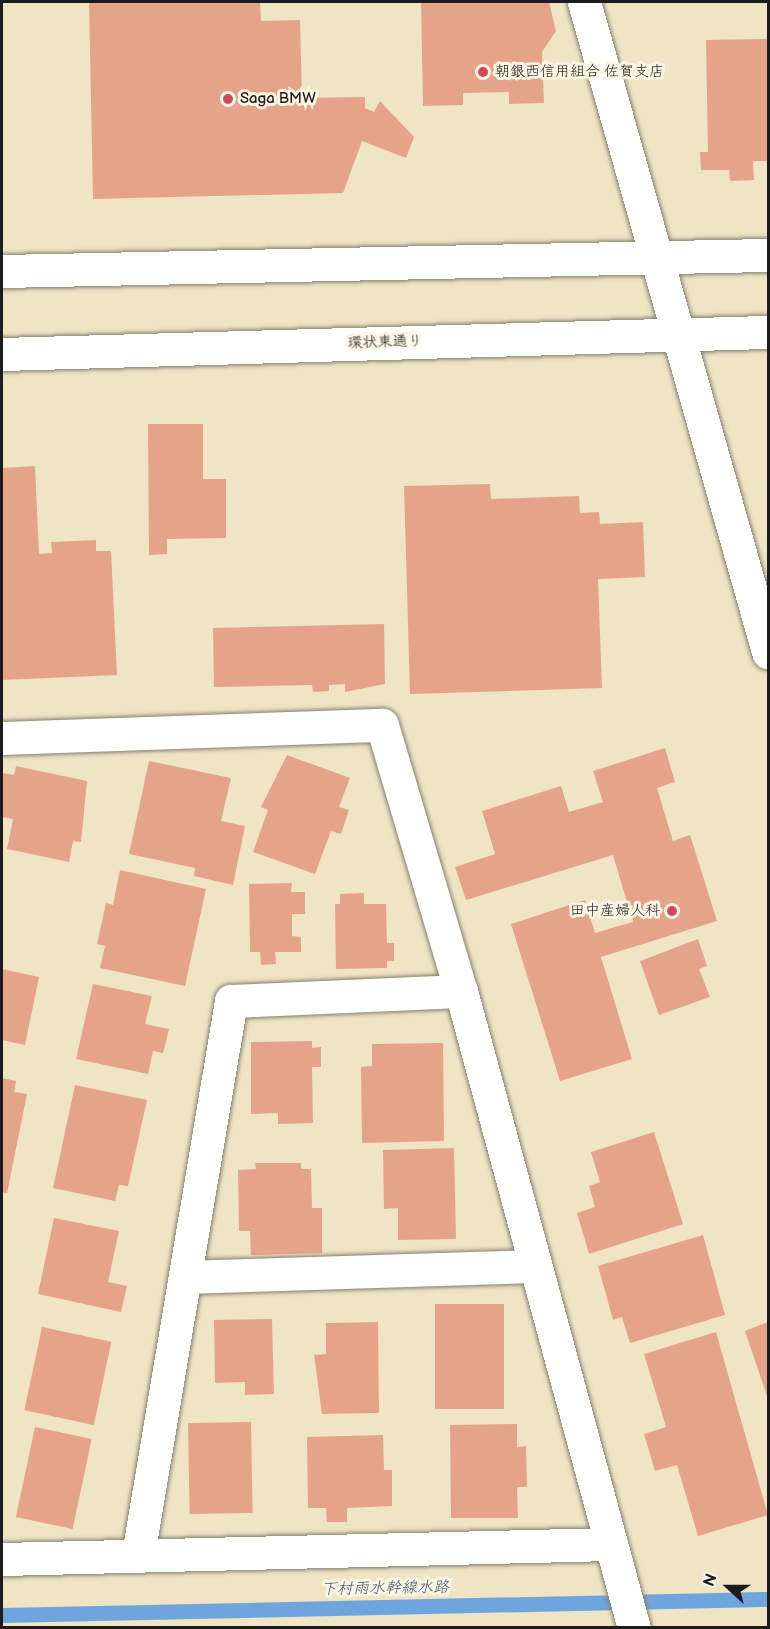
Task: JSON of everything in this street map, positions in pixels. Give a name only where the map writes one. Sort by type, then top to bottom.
[{"type":"street","points":[[584,2],[768,652]]},
{"type":"street","points":[[2,271],[768,255]]},
{"type":"street","name":"環状東通り","points":[[2,354],[768,332]]},
{"type":"street","points":[[2,738],[382,725],[461,991],[634,1628]]},
{"type":"street","points":[[138,1555],[231,1001],[461,991]]},
{"type":"street","points":[[185,1277],[536,1266]]},
{"type":"street","points":[[2,1559],[138,1555],[613,1551]]},
{"type":"building","name":"Saga BMW","points":[[89,2],[260,2],[261,21],[300,20],[302,98],[365,97],[365,108],[374,112],[380,101],[414,137],[406,158],[362,141],[343,193],[93,199]]},
{"type":"building","name":"朝銀西信用組合 佐賀支店","points":[[421,2],[549,2],[556,31],[542,52],[544,103],[509,104],[509,92],[463,93],[463,105],[423,106]]},
{"type":"building","points":[[768,39],[768,161],[753,161],[754,180],[730,181],[729,170],[701,170],[700,152],[708,152],[706,40]]},
{"type":"building","points":[[148,424],[203,424],[203,479],[226,479],[226,538],[167,539],[167,554],[149,555]]},
{"type":"building","points":[[35,466],[39,554],[52,553],[51,542],[96,540],[96,551],[111,551],[117,675],[2,680],[2,468]]},
{"type":"building","points":[[490,484],[491,499],[579,496],[580,513],[599,512],[600,524],[643,522],[645,577],[598,579],[602,688],[410,694],[404,486]]},
{"type":"building","points":[[384,624],[385,684],[345,692],[345,684],[329,685],[329,691],[313,692],[312,685],[214,687],[213,628]]},
{"type":"building","name":"田中産婦人科","points":[[665,748],[675,782],[657,788],[673,841],[690,835],[717,921],[601,957],[632,1059],[560,1081],[511,924],[585,900],[595,933],[633,922],[613,855],[466,900],[455,867],[495,854],[482,811],[561,786],[569,812],[603,802],[593,771]]},
{"type":"building","points":[[287,755],[350,778],[339,807],[349,810],[341,834],[331,831],[315,874],[253,852],[268,810],[261,807]]},
{"type":"building","points":[[149,761],[231,778],[221,821],[245,826],[233,885],[194,876],[195,868],[129,854]]},
{"type":"building","points":[[16,766],[87,781],[81,842],[73,841],[69,862],[7,849],[13,819],[2,817],[2,773],[14,775]]},
{"type":"building","points":[[120,870],[206,889],[185,986],[100,968],[105,946],[97,944],[106,903],[113,905]]},
{"type":"building","points":[[292,883],[291,892],[305,892],[305,914],[292,914],[292,936],[301,937],[301,952],[275,952],[276,964],[261,965],[260,952],[250,952],[249,884]]},
{"type":"building","points":[[364,893],[364,904],[386,904],[387,943],[394,943],[394,961],[387,961],[387,968],[336,969],[335,904],[340,904],[340,894]]},
{"type":"building","points":[[698,939],[707,966],[699,969],[710,997],[659,1015],[640,961]]},
{"type":"building","points":[[2,969],[39,977],[25,1045],[2,1040]]},
{"type":"building","points":[[93,984],[152,996],[145,1024],[169,1029],[163,1053],[153,1051],[148,1074],[76,1059]]},
{"type":"building","points":[[312,1041],[312,1048],[321,1047],[321,1067],[312,1067],[313,1123],[278,1124],[278,1113],[251,1114],[251,1042]]},
{"type":"building","points":[[443,1043],[444,1141],[362,1143],[361,1067],[372,1066],[372,1044]]},
{"type":"building","points":[[2,1078],[16,1081],[14,1092],[27,1094],[7,1193],[2,1192]]},
{"type":"building","points":[[75,1085],[147,1100],[128,1186],[119,1185],[115,1201],[53,1188]]},
{"type":"building","points":[[654,1132],[683,1224],[589,1254],[577,1213],[595,1207],[589,1186],[600,1182],[591,1152]]},
{"type":"building","points":[[454,1148],[456,1239],[398,1240],[398,1208],[384,1209],[383,1150]]},
{"type":"building","points":[[255,1163],[301,1163],[301,1169],[311,1169],[312,1208],[322,1208],[322,1253],[251,1255],[250,1231],[239,1231],[238,1170],[256,1169]]},
{"type":"building","points":[[54,1218],[119,1231],[108,1282],[127,1286],[121,1312],[38,1294]]},
{"type":"building","points":[[703,1235],[725,1315],[630,1343],[622,1317],[613,1320],[598,1266]]},
{"type":"building","points":[[435,1304],[504,1304],[504,1409],[435,1409]]},
{"type":"building","points":[[272,1319],[274,1394],[245,1395],[245,1382],[215,1383],[214,1320]]},
{"type":"building","points":[[378,1322],[379,1413],[322,1414],[314,1355],[326,1354],[326,1323]]},
{"type":"building","points":[[768,1322],[768,1399],[745,1331]]},
{"type":"building","points":[[42,1327],[111,1342],[94,1425],[24,1410]]},
{"type":"building","points":[[716,1332],[768,1515],[698,1536],[677,1465],[655,1471],[644,1434],[666,1427],[644,1354]]},
{"type":"building","points":[[251,1422],[253,1513],[190,1514],[188,1423]]},
{"type":"building","points":[[517,1424],[517,1447],[526,1446],[527,1487],[517,1487],[518,1518],[451,1518],[450,1425]]},
{"type":"building","points":[[35,1427],[92,1439],[73,1529],[16,1517]]},
{"type":"building","points":[[383,1435],[384,1470],[392,1470],[392,1506],[347,1508],[347,1522],[327,1522],[326,1508],[308,1508],[307,1437]]},
{"type":"waterway","name":"下村雨水幹線水路","points":[[2,1615],[768,1599]]},
{"type":"place","name":"朝銀西信用組合 佐賀支店","points":[[483,72]]},
{"type":"place","name":"Saga BMW","points":[[228,99]]},
{"type":"place","name":"田中産婦人科","points":[[672,911]]}]
